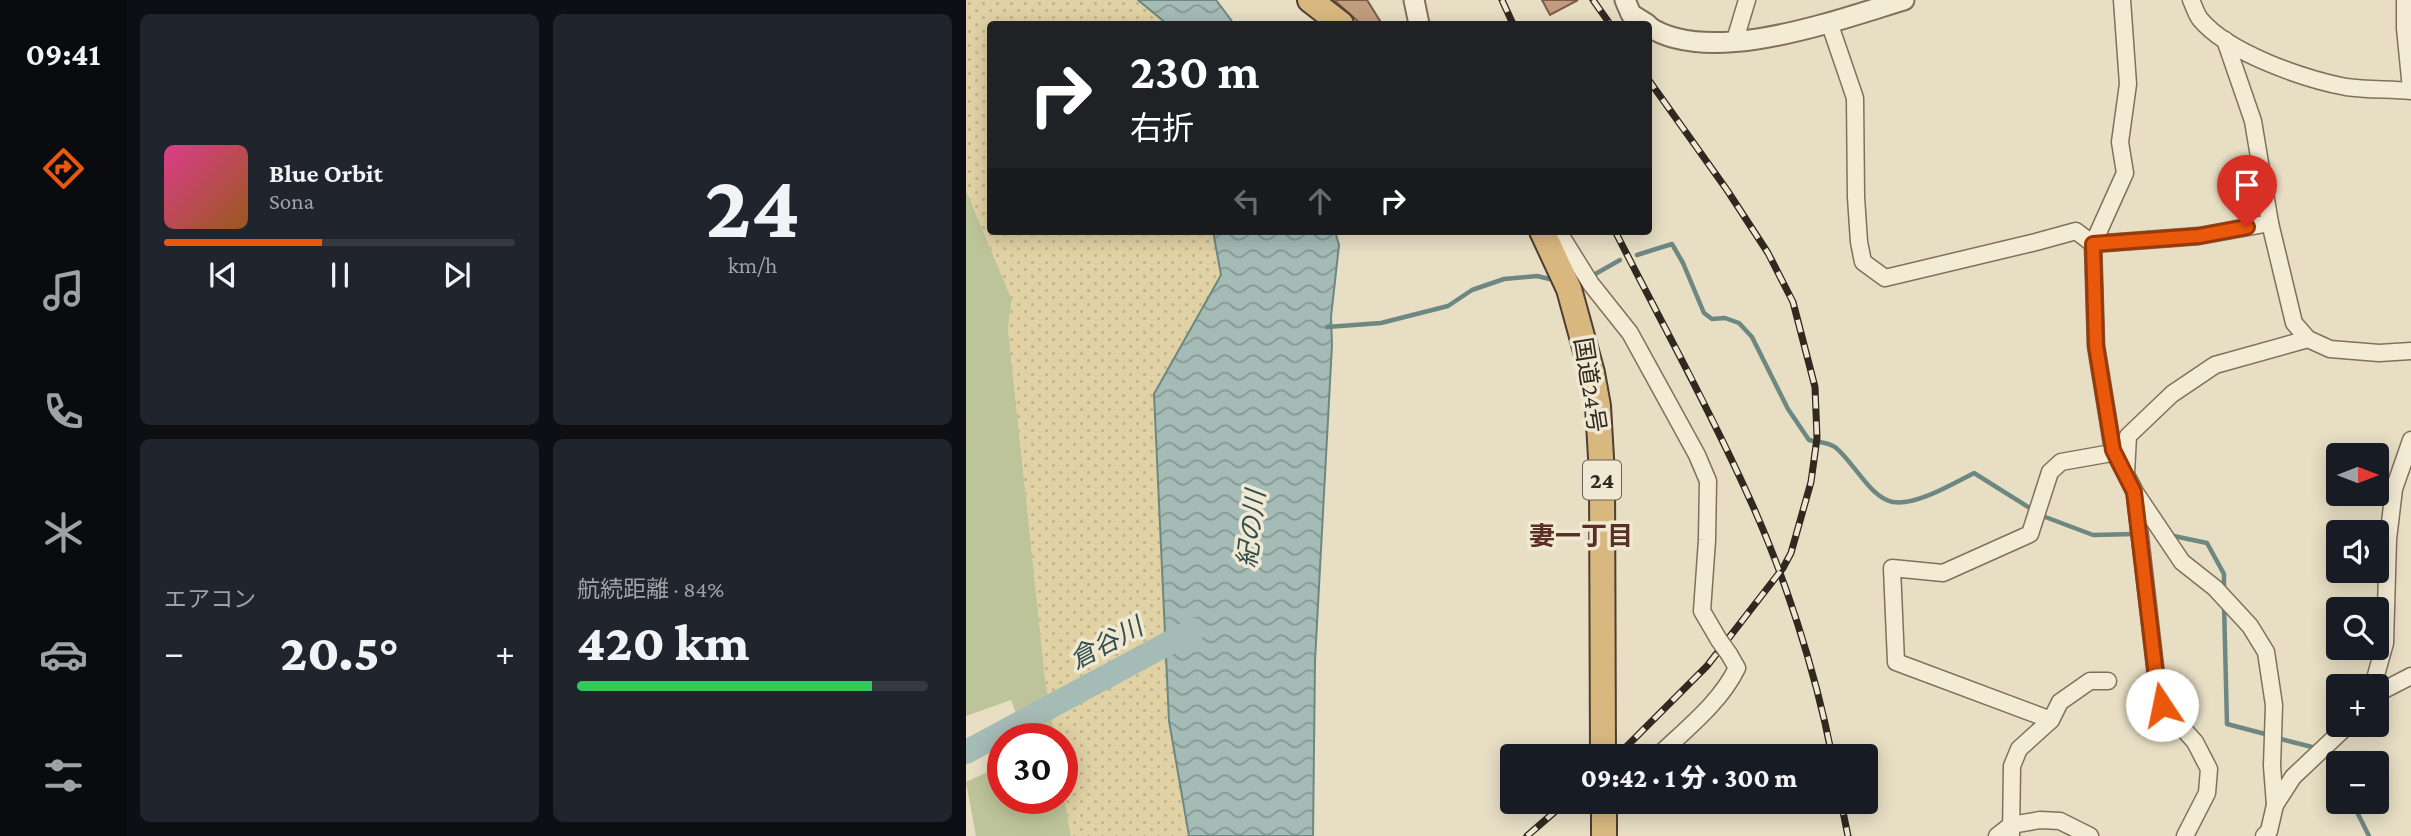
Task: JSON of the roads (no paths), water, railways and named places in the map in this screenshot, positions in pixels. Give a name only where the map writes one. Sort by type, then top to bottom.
[{"type":"highway","points":[[1310,0],[1336,21]]},
{"type":"highway","name":"国道24号","points":[[1554,235],[1592,373],[1598,406],[1602,475],[1603,744]]},
{"type":"highway","points":[[1604,836],[1605,814]]},
{"type":"street","points":[[1414,0],[1418,21]]},
{"type":"street","points":[[1626,0],[1632,14],[1642,21]]},
{"type":"street","points":[[1735,40],[1747,0]]},
{"type":"street","points":[[1652,28],[1657,32],[1704,43],[1783,36],[1905,0]]},
{"type":"street","points":[[2122,0],[2128,84],[2120,142],[2125,173],[2093,244],[2096,346],[2113,450],[2134,492],[2182,562],[2216,588],[2250,626],[2266,652],[2274,705],[2272,766],[2275,805],[2269,831],[2264,836]]},
{"type":"street","points":[[2191,0],[2200,19],[2253,58],[2346,87],[2411,90],[2405,0]]},
{"type":"street","points":[[1829,22],[1855,98],[1856,197],[1863,262],[1885,278],[2076,231],[2093,244],[2199,236],[2270,223]]},
{"type":"street","points":[[2225,40],[2253,121],[2270,223],[2294,323],[2308,339],[2330,349],[2379,353],[2411,351]]},
{"type":"street","points":[[1555,235],[1630,333],[1708,481],[1702,611],[1737,668],[1719,697],[1670,744]]},
{"type":"street","points":[[2126,475],[2128,436],[2172,394],[2215,365],[2308,339]]},
{"type":"street","points":[[2376,674],[2385,643],[2388,539],[2393,489],[2411,440]]},
{"type":"street","points":[[2050,720],[1896,662],[1892,568],[1942,573],[2030,534],[2050,472],[2061,462],[2106,454],[2113,450]]},
{"type":"street","points":[[2134,492],[2157,684],[2162,705],[2195,742],[2209,769],[2207,793],[2185,836]]},
{"type":"street","points":[[2389,687],[2411,676]]},
{"type":"street","points":[[2011,830],[2012,766],[2019,749],[2050,720],[2060,702],[2090,681],[2108,681]]},
{"type":"street","points":[[2275,805],[2293,777],[2335,737]]},
{"type":"street","points":[[1997,836],[2040,820],[2060,821],[2090,836]]},
{"type":"water","points":[[1138,0],[1216,0],[1232,21],[1163,21]]},
{"type":"water","name":"紀の川","points":[[1214,235],[1336,235],[1339,245],[1331,317],[1332,345],[1315,661],[1313,836],[1189,836],[1169,721],[1154,394],[1221,275]]},
{"type":"waterway","points":[[1637,255],[1672,244],[1704,313],[1712,319],[1725,318],[1739,323],[1752,337],[1788,409],[1809,440],[1835,447],[1877,494],[1893,502],[1913,501],[1974,473],[2033,510]]},
{"type":"waterway","points":[[1590,277],[1620,260]]},
{"type":"waterway","points":[[1327,327],[1381,323],[1448,306],[1472,290],[1504,279],[1537,276],[1554,280]]},
{"type":"waterway","points":[[2040,515],[2093,535],[2136,534]]},
{"type":"waterway","points":[[2169,535],[2207,543],[2224,574],[2224,592]]},
{"type":"waterway","points":[[2224,604],[2227,724],[2269,735]]},
{"type":"waterway","name":"倉谷川","points":[[966,752],[1193,630]]},
{"type":"waterway","points":[[2277,738],[2316,748]]},
{"type":"waterway","points":[[2358,814],[2369,836]]},
{"type":"railway","points":[[1502,0],[1512,21]]},
{"type":"railway","points":[[1593,0],[1608,21]]},
{"type":"railway","points":[[1629,744],[1707,666],[1783,568],[1791,553],[1811,482],[1817,438],[1815,387],[1793,302],[1768,253],[1652,85]]},
{"type":"railway","points":[[1617,235],[1716,427],[1761,524],[1786,588],[1829,744]]},
{"type":"railway","points":[[1527,836],[1552,814]]},
{"type":"railway","points":[[1843,814],[1848,836]]},
{"type":"district","name":"妻一丁目","points":[[1581,536]]}]
